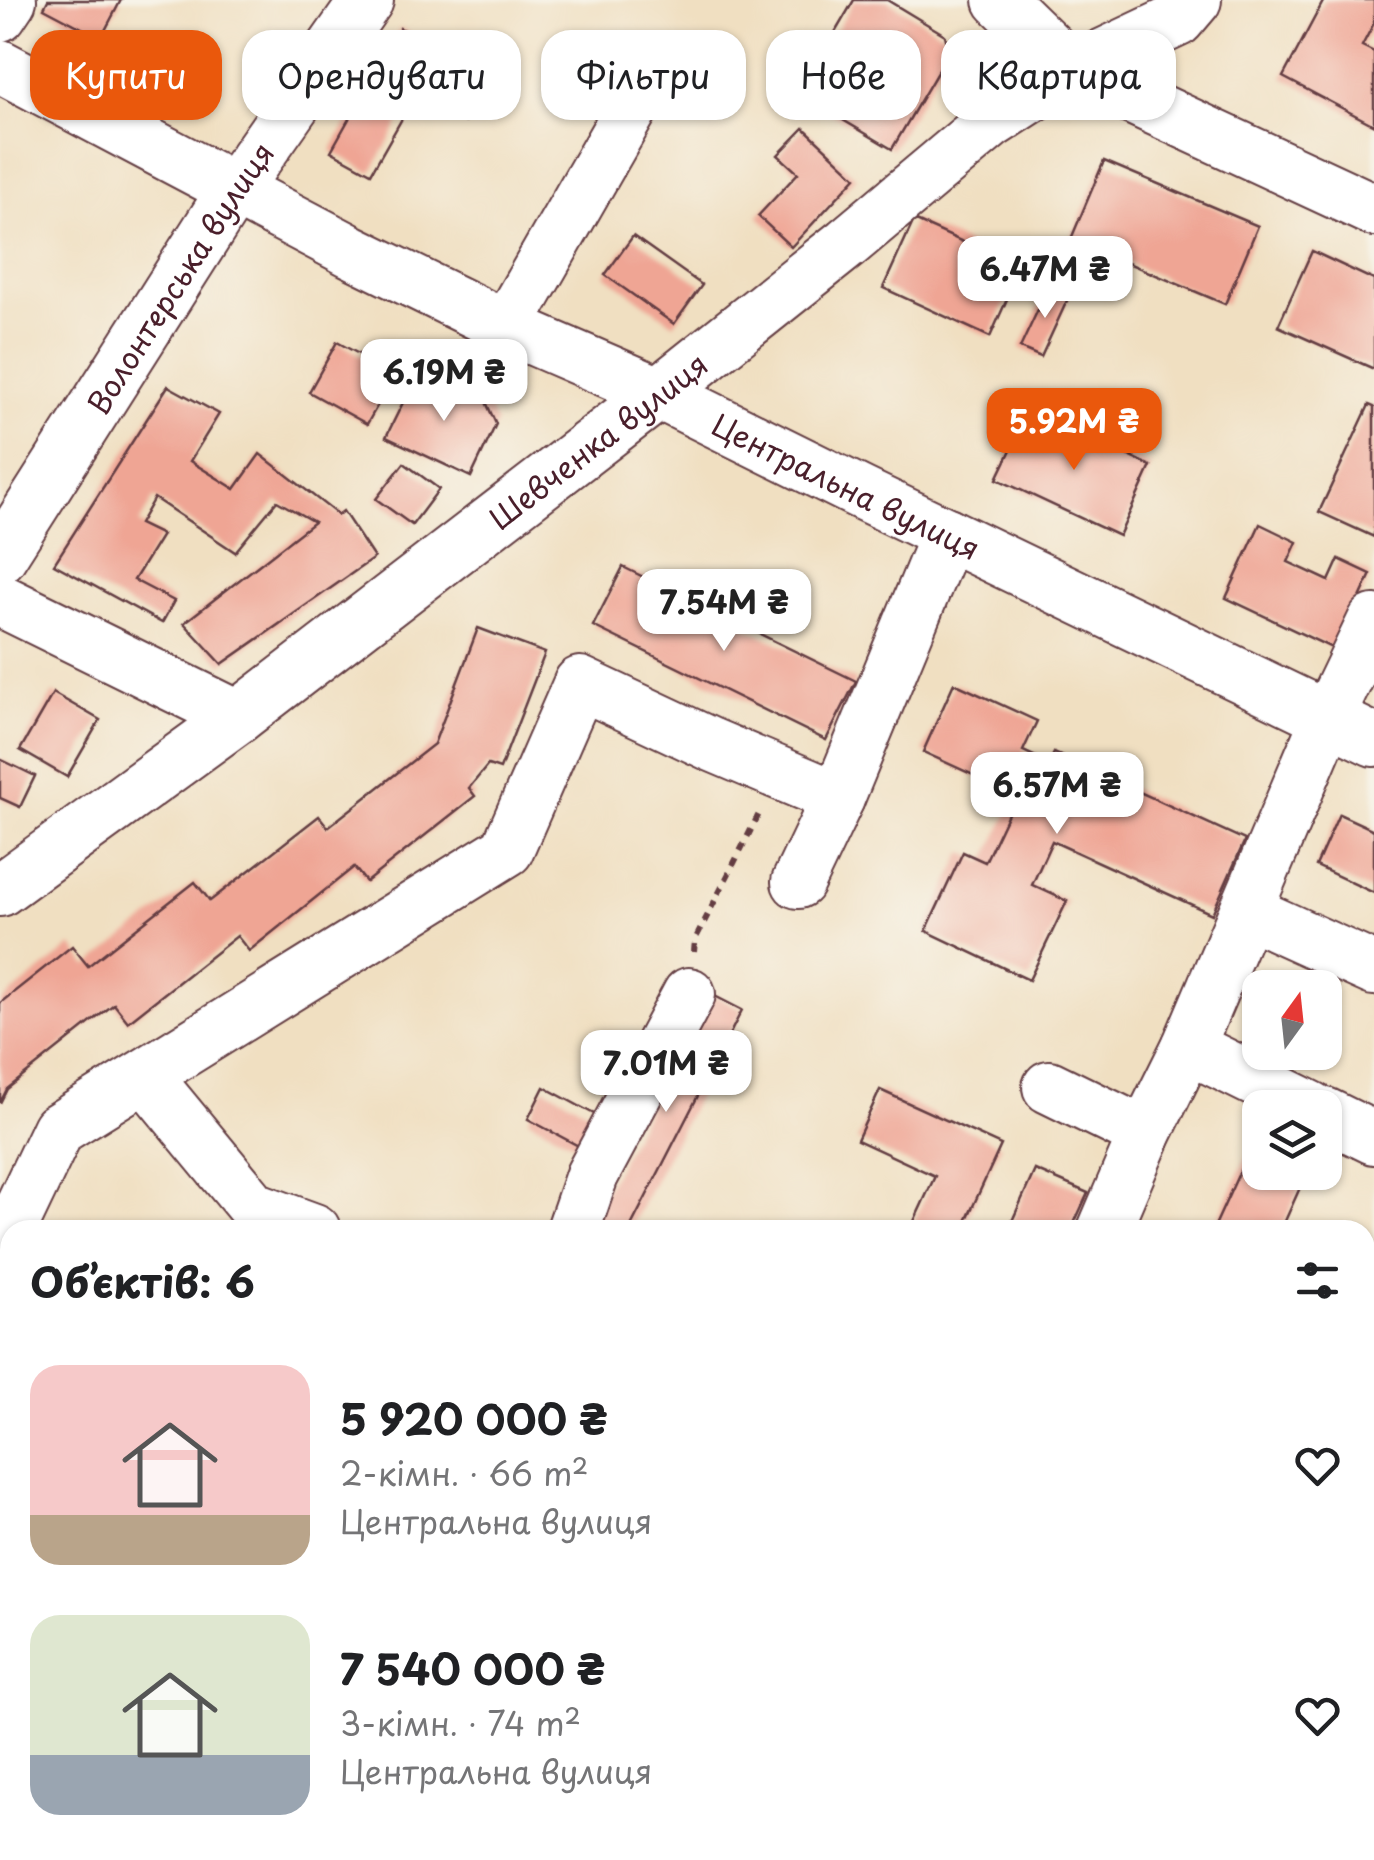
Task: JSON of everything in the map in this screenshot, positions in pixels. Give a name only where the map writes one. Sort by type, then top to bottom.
[{"type":"street","points":[[0,15],[10,0]]},
{"type":"street","name":"Волонтерська вулиця","points":[[0,557],[234,188],[366,0]]},
{"type":"street","points":[[1000,0],[1031,30]]},
{"type":"street","name":"Шевченка вулиця","points":[[1157,30],[1178,20],[1195,0]]},
{"type":"street","name":"Центральна вулиця","points":[[0,66],[350,251],[506,327],[658,393],[1374,740]]},
{"type":"street","points":[[1176,118],[1374,210]]},
{"type":"street","points":[[506,327],[625,120]]},
{"type":"street","name":"Шевченка вулиця","points":[[0,890],[238,717],[658,393],[847,244],[995,120]]},
{"type":"street","points":[[798,882],[838,798],[946,534]]},
{"type":"street","points":[[0,600],[238,717]]},
{"type":"street","points":[[1108,1220],[1188,1046],[1328,716],[1374,621]]},
{"type":"street","points":[[15,1220],[58,1129],[507,850],[580,683],[838,798]]},
{"type":"street","points":[[1246,911],[1374,970]]},
{"type":"street","points":[[576,1220],[592,1175],[689,994]]},
{"type":"street","points":[[1188,1046],[1276,1090]]},
{"type":"street","points":[[145,1076],[254,1208],[287,1220]]},
{"type":"street","points":[[1049,1087],[1145,1134]]},
{"type":"street","points":[[1342,1122],[1374,1138]]},
{"type":"path","points":[[689,994],[695,940],[779,773]]},
{"type":"building","points":[[48,0],[121,0],[105,30],[86,30],[44,8]]},
{"type":"building","points":[[854,0],[887,0],[941,33],[941,66],[921,100],[921,30],[836,30]]},
{"type":"building","points":[[1324,0],[1374,0],[1374,23],[1362,46],[1374,52],[1374,125],[1283,77]]},
{"type":"building","points":[[348,120],[401,120],[371,173],[331,151]]},
{"type":"building","points":[[843,120],[909,120],[892,149]]},
{"type":"building","points":[[804,128],[856,177],[791,247],[758,216],[798,173],[778,155]]},
{"type":"building","points":[[1104,161],[1258,226],[1225,304],[1071,239]]},
{"type":"building","points":[[914,220],[1021,268],[990,337],[883,288]]},
{"type":"building","points":[[633,236],[702,285],[674,324],[605,275]]},
{"type":"building","points":[[1312,251],[1374,280],[1374,369],[1278,326]]},
{"type":"building","points":[[1050,284],[1070,294],[1041,357],[1020,348]]},
{"type":"building","points":[[337,342],[395,374],[367,424],[309,392]]},
{"type":"building","points":[[419,370],[486,402],[496,424],[471,477],[386,437]]},
{"type":"building","points":[[168,386],[219,414],[190,461],[235,489],[260,454],[338,515],[343,511],[374,558],[222,664],[184,623],[314,522],[277,501],[235,552],[154,498],[139,524],[162,535],[134,580],[174,601],[162,623],[54,564]]},
{"type":"building","points":[[1369,405],[1374,407],[1374,537],[1319,512]]},
{"type":"building","points":[[1030,410],[1151,466],[1119,536],[997,479]]},
{"type":"building","points":[[404,463],[439,489],[412,525],[376,499]]},
{"type":"building","points":[[1260,524],[1297,542],[1288,562],[1329,581],[1339,559],[1371,574],[1336,650],[1226,598]]},
{"type":"building","points":[[623,567],[856,681],[826,740],[593,626]]},
{"type":"building","points":[[478,628],[545,653],[500,769],[488,765],[469,788],[475,796],[366,882],[354,867],[249,951],[237,936],[128,1022],[114,1004],[7,1089],[0,1103],[0,1003],[72,946],[88,966],[195,882],[210,901],[319,816],[328,827],[434,744]]},
{"type":"building","points":[[954,683],[1037,721],[1023,751],[1049,763],[1054,753],[1245,840],[1212,914],[1052,841],[1032,885],[1067,901],[1029,980],[926,931],[963,852],[985,862],[1020,788],[1007,782],[1004,789],[923,752]]},
{"type":"building","points":[[53,693],[100,720],[67,777],[20,750]]},
{"type":"building","points":[[0,759],[35,776],[20,807],[0,798]]},
{"type":"building","points":[[1339,814],[1374,830],[1374,893],[1316,866]]},
{"type":"building","points":[[707,992],[742,1010],[634,1220],[590,1220]]},
{"type":"building","points":[[544,1087],[605,1120],[588,1151],[528,1119]]},
{"type":"building","points":[[880,1090],[1001,1145],[967,1220],[915,1220],[935,1176],[857,1140]]},
{"type":"building","points":[[1242,1166],[1242,1190],[1299,1190],[1285,1220],[1218,1220]]},
{"type":"building","points":[[1035,1170],[1088,1193],[1076,1220],[1012,1220]]}]
